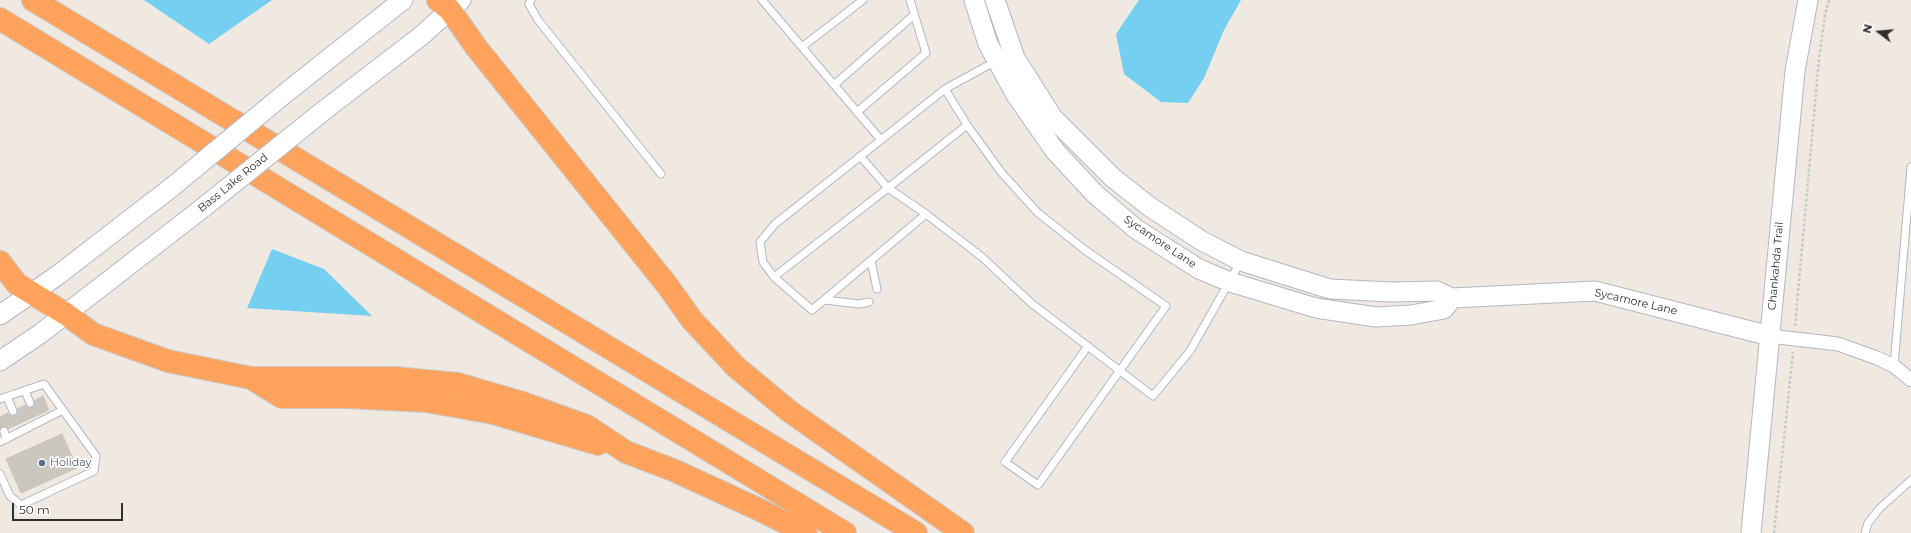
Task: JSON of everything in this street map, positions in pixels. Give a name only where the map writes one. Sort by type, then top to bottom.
[{"type":"highway","points":[[33,0],[916,533]]},
{"type":"highway","points":[[450,3],[476,47],[667,285],[692,320],[736,367],[789,410],[963,533]]},
{"type":"highway","points":[[0,19],[845,533]]},
{"type":"highway","points":[[0,262],[17,284],[66,314],[93,334],[168,361],[251,378],[395,378],[458,384],[523,403],[587,426],[626,452],[673,470],[806,533]]},
{"type":"street","points":[[0,315],[58,275],[172,187],[288,91],[402,0]]},
{"type":"street","name":"Sycamore Lane","points":[[974,0],[988,44],[1006,56],[1053,118],[1112,176],[1157,212],[1202,241],[1241,261],[1330,289],[1392,292],[1437,291],[1452,298],[1595,291],[1770,336]]},
{"type":"street","name":"Sycamore Lane","points":[[995,0],[1006,56],[1016,95],[1055,151],[1095,194],[1136,229],[1199,269],[1230,282],[1316,308],[1376,317],[1411,315],[1444,309],[1452,298]]},
{"type":"street","name":"Chankahda Trail","points":[[1751,533],[1795,71],[1808,0]]},
{"type":"street","name":"Bass Lake Road","points":[[0,361],[36,337],[66,314],[204,207],[322,112],[421,36],[450,3]]},
{"type":"street","points":[[1770,336],[1838,344],[1877,358],[1894,366],[1911,380]]},
{"type":"lane","points":[[531,0],[529,4],[538,20],[661,174]]},
{"type":"lane","points":[[802,47],[863,0]]},
{"type":"lane","points":[[858,112],[926,53],[910,0]]},
{"type":"lane","points":[[766,1],[802,47],[881,140]]},
{"type":"lane","points":[[834,85],[914,15]]},
{"type":"lane","points":[[926,214],[812,310],[774,277],[763,262],[760,242],[775,224],[946,89],[1006,56]]},
{"type":"lane","points":[[946,89],[967,125],[1001,172],[1037,212],[1085,250],[1166,306],[1038,485],[1005,462],[1088,346]]},
{"type":"lane","points":[[774,277],[967,125]]},
{"type":"lane","points":[[860,156],[888,188],[926,214],[982,257],[1031,303],[1153,396],[1190,351],[1241,261]]},
{"type":"lane","points":[[1894,366],[1911,167]]},
{"type":"lane","points":[[871,261],[877,289]]},
{"type":"lane","points":[[825,300],[859,304],[869,302]]},
{"type":"lane","points":[[0,474],[10,496],[21,505],[94,471],[96,456],[44,384],[4,398],[13,410]]},
{"type":"lane","points":[[25,391],[30,403]]},
{"type":"lane","points":[[3,440],[22,431],[36,420],[63,410]]},
{"type":"lane","points":[[19,424],[22,431]]},
{"type":"lane","points":[[3,440],[4,431]]},
{"type":"lane","points":[[1865,533],[1868,523],[1879,509],[1911,480]]},
{"type":"path","points":[[1774,533],[1794,338],[1819,59],[1825,15],[1829,0]]},
{"type":"water","points":[[144,0],[272,0],[209,44]]},
{"type":"water","points":[[1139,0],[1241,0],[1224,30],[1204,78],[1188,103],[1161,102],[1124,74],[1116,34]]},
{"type":"water","points":[[272,249],[324,269],[372,316],[247,308]]},
{"type":"building","points":[[43,396],[49,410],[8,429],[4,426],[0,428],[0,417],[8,413],[12,416],[15,415],[18,412],[17,409],[25,405],[29,408],[32,407],[35,404],[34,401]]},
{"type":"building","name":"Holiday","points":[[62,434],[77,468],[21,493],[6,459]]},
{"type":"place","name":"Holiday","points":[[42,463]]}]
